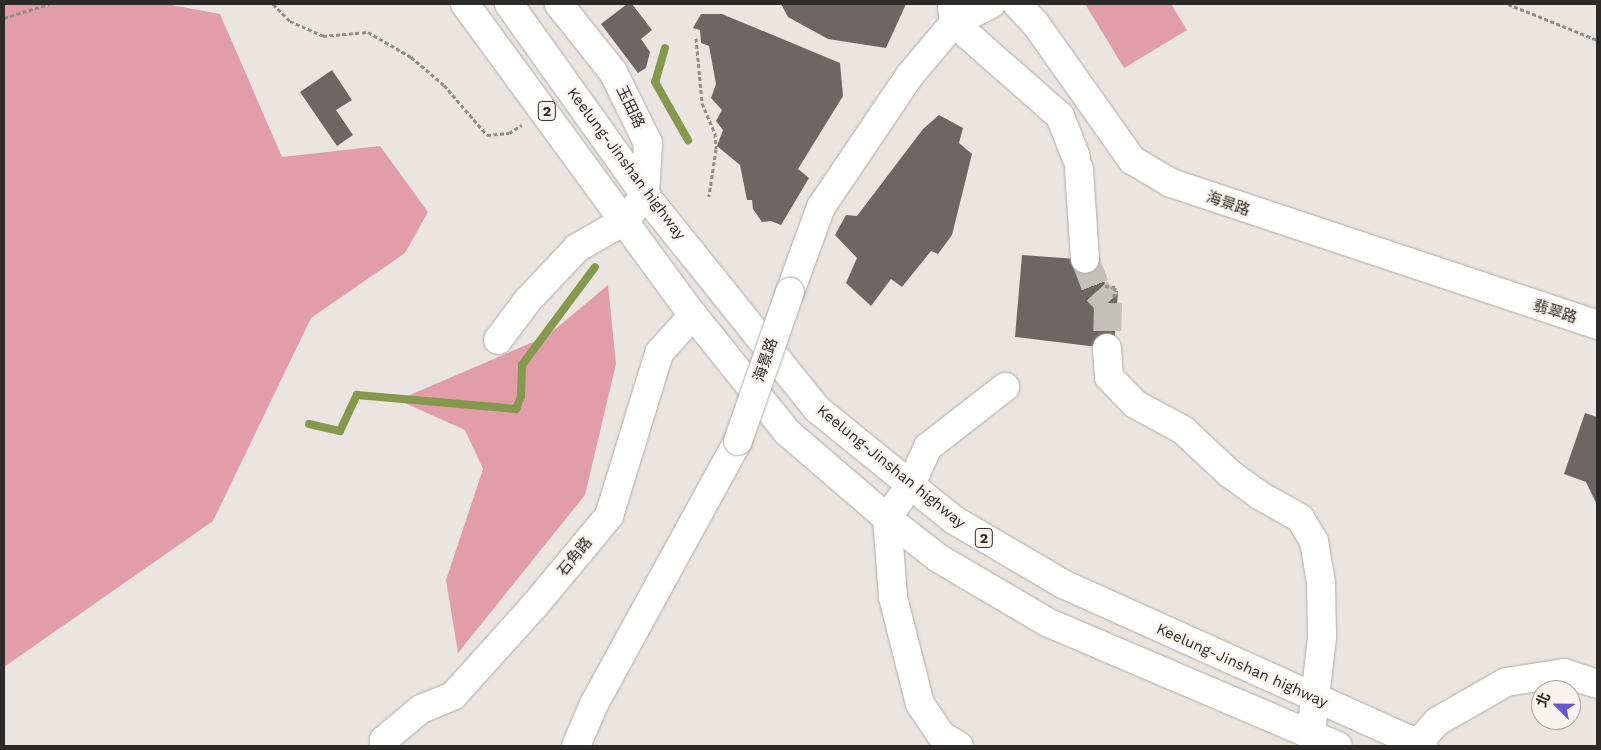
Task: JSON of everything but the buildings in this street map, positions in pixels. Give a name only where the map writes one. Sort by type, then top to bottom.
[{"type":"street","name":"Keelung-Jinshan highway","points":[[465,4],[546,110],[693,315],[787,432],[887,518],[938,558],[1047,622],[1338,746]]},
{"type":"street","name":"Keelung-Jinshan highway","points":[[509,4],[645,195],[817,409],[954,520],[1063,584],[1315,700],[1420,745]]},
{"type":"street","name":"玉田路","points":[[560,4],[613,72],[648,143],[645,195]]},
{"type":"street","name":"海景路","points":[[576,746],[594,704],[738,441],[821,207],[953,14],[991,4]]},
{"type":"street","name":"海景路","points":[[1017,4],[1035,24],[1132,160],[1171,183],[1512,299]]},
{"type":"street","points":[[953,14],[1060,116],[1078,163],[1085,259]]},
{"type":"street","points":[[498,340],[528,300],[578,248],[624,221],[645,195]]},
{"type":"street","name":"翡翠路","points":[[1512,299],[1597,325]]},
{"type":"street","name":"石角路","points":[[384,746],[384,740],[421,709],[453,696],[535,606],[609,516],[659,353],[693,315]]},
{"type":"street","points":[[1107,348],[1109,377],[1135,404],[1183,430],[1236,478],[1300,518],[1314,541],[1321,583],[1322,637],[1311,734]]},
{"type":"street","points":[[959,746],[940,735],[920,704],[893,597],[887,518],[911,484],[928,447],[1005,387]]},
{"type":"street","points":[[1420,745],[1438,721],[1506,682],[1564,673],[1597,684]]},
{"type":"path","points":[[4,18],[49,4]]},
{"type":"path","points":[[273,4],[290,21],[322,36],[368,32],[411,57],[444,85],[487,135],[509,133],[546,110]]},
{"type":"path","points":[[1508,4],[1597,40]]},
{"type":"path","points":[[696,38],[702,104],[715,133],[716,149],[709,196]]},
{"type":"path","points":[[1105,286],[1115,287],[1114,298]]},
{"type":"shaded area","points":[[4,4],[166,4],[220,14],[282,157],[380,146],[428,212],[405,253],[311,318],[213,521],[4,667]]},
{"type":"shaded area","points":[[1085,4],[1171,4],[1187,30],[1124,68]]},
{"type":"shaded area","points":[[608,285],[616,364],[585,495],[458,653],[446,580],[483,469],[465,430],[398,400],[547,336]]},
{"type":"waterway","points":[[665,48],[655,82],[688,140]]},
{"type":"waterway","points":[[309,424],[340,431],[357,395],[516,409],[521,396],[522,365],[595,267]]},
{"type":"tunnel","points":[[1085,259],[1097,291],[1108,303],[1107,348]]}]
